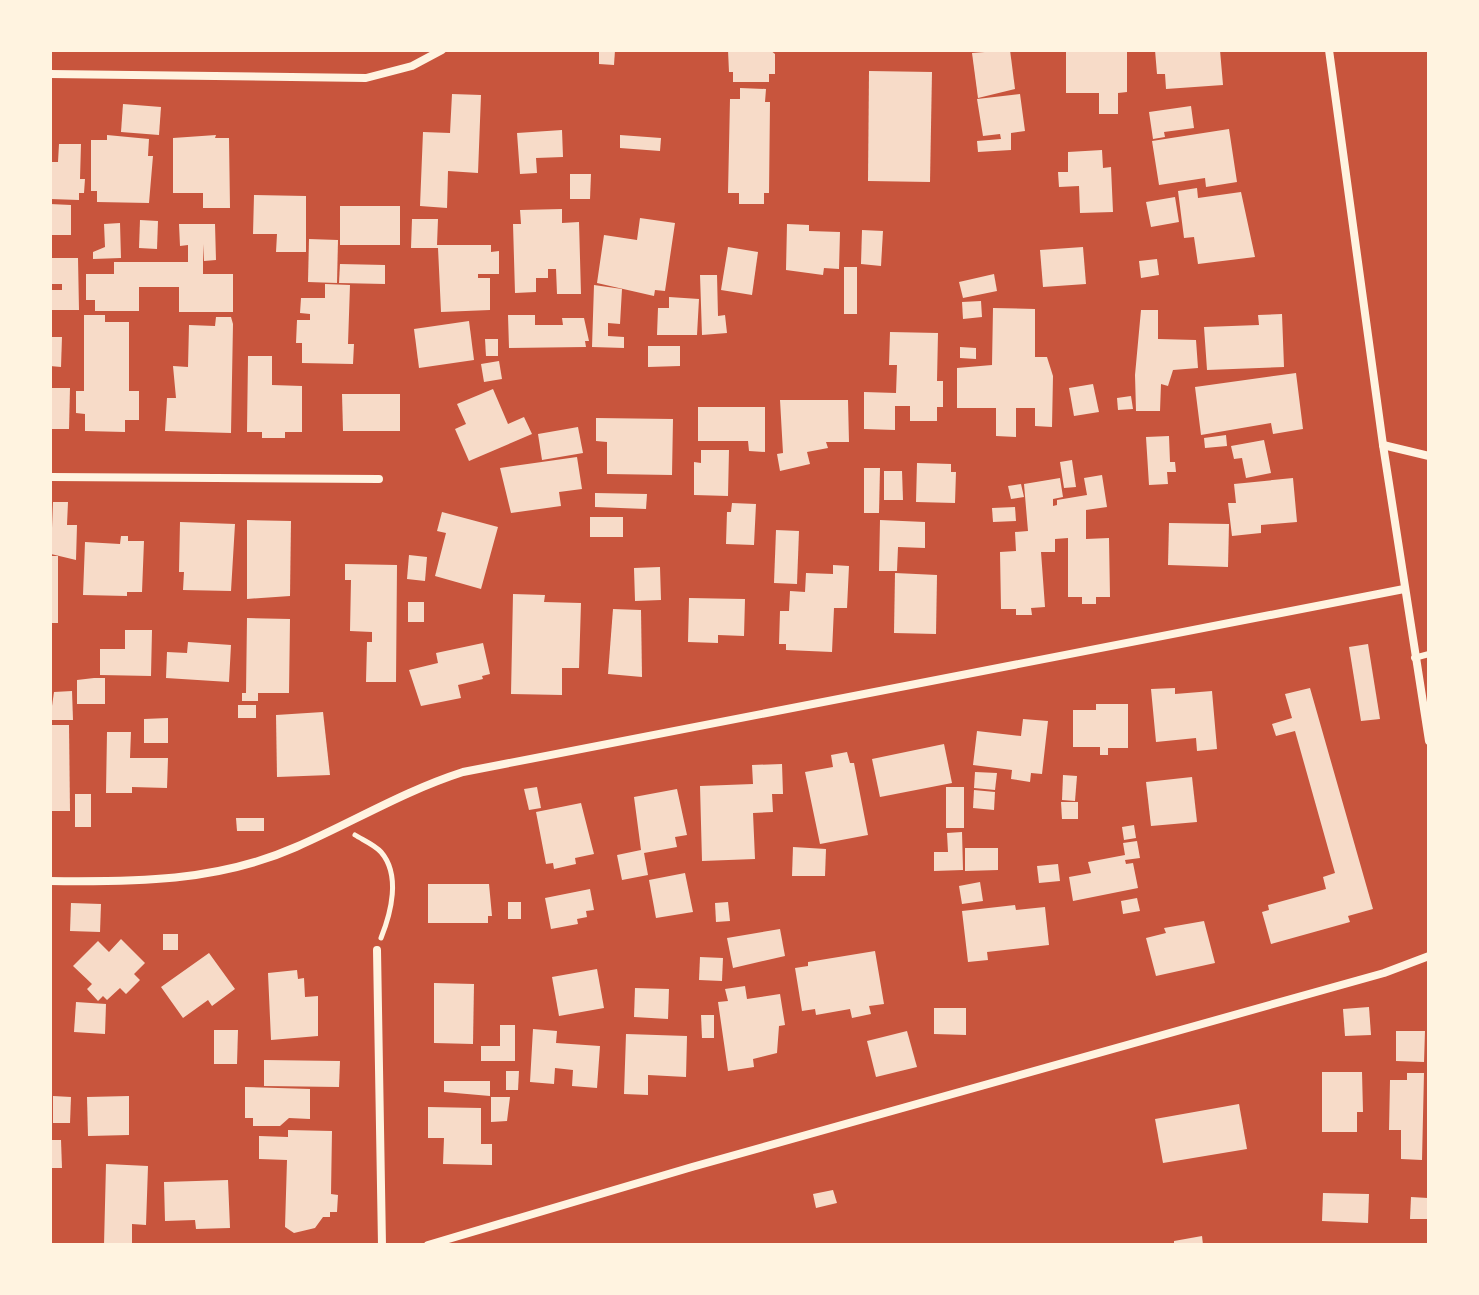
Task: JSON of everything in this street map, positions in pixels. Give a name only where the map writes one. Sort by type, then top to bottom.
[{"type":"street","points":[[50,74],[366,78],[412,66],[442,50]]},
{"type":"street","points":[[1329,50],[1383,445],[1429,741]]},
{"type":"street","points":[[1383,445],[1429,456]]},
{"type":"street","points":[[50,477],[379,479]]},
{"type":"street","points":[[50,881],[161,881],[200,876],[295,848],[417,786],[463,772],[1404,589]]},
{"type":"street","points":[[377,950],[382,1245]]},
{"type":"street","points":[[428,1245],[707,1162],[1343,985],[1429,956]]},
{"type":"lane","points":[[1414,658],[1429,654]]},
{"type":"path","points":[[340,825],[380,851],[390,866],[392,909],[377,950]]},
{"type":"building","points":[[599,50],[615,50],[614,65],[599,64]]},
{"type":"building","points":[[728,50],[770,50],[775,54],[775,74],[769,74],[769,82],[733,82],[733,72],[729,72]]},
{"type":"building","points":[[1010,50],[1015,89],[978,98],[972,53]]},
{"type":"building","points":[[1066,50],[1127,50],[1127,92],[1118,93],[1118,114],[1099,114],[1099,93],[1066,93]]},
{"type":"building","points":[[1155,50],[1220,50],[1223,85],[1166,89],[1165,74],[1157,74]]},
{"type":"building","points":[[869,71],[932,72],[930,182],[868,181]]},
{"type":"building","points":[[740,88],[766,89],[765,102],[770,102],[769,193],[764,193],[764,204],[739,204],[739,193],[728,193],[730,99],[740,99]]},
{"type":"building","points":[[452,94],[481,95],[478,173],[448,171],[447,208],[420,206],[423,132],[450,133]]},
{"type":"building","points":[[1020,94],[1025,131],[1011,133],[1011,150],[978,152],[977,141],[1001,139],[1000,134],[983,136],[977,99]]},
{"type":"building","points":[[123,104],[161,107],[159,135],[121,132]]},
{"type":"building","points":[[1191,106],[1194,128],[1164,132],[1165,137],[1153,139],[1149,112]]},
{"type":"building","points":[[1229,129],[1237,182],[1206,187],[1205,178],[1159,185],[1152,141]]},
{"type":"building","points":[[562,130],[563,157],[536,158],[537,173],[520,174],[517,133]]},
{"type":"building","points":[[107,135],[149,139],[148,156],[153,156],[149,203],[97,202],[97,191],[91,191],[91,140],[107,140]]},
{"type":"building","points":[[216,135],[215,138],[229,138],[230,208],[203,208],[203,193],[173,193],[173,138]]},
{"type":"building","points":[[620,135],[661,138],[660,151],[620,148]]},
{"type":"building","points":[[59,144],[81,144],[80,179],[85,179],[84,193],[79,193],[79,200],[50,199],[50,162],[58,162]]},
{"type":"building","points":[[1102,150],[1103,168],[1111,167],[1113,212],[1080,213],[1079,186],[1059,187],[1058,172],[1068,172],[1068,152]]},
{"type":"building","points":[[570,174],[591,174],[590,199],[570,199]]},
{"type":"building","points":[[1197,188],[1198,198],[1241,192],[1255,257],[1198,264],[1194,237],[1184,238],[1178,191]]},
{"type":"building","points":[[254,195],[306,196],[306,252],[276,252],[277,234],[253,234]]},
{"type":"building","points":[[1175,197],[1179,222],[1151,227],[1146,202]]},
{"type":"building","points":[[50,204],[71,205],[71,235],[50,235]]},
{"type":"building","points":[[340,206],[400,206],[400,245],[340,245]]},
{"type":"building","points":[[562,209],[562,223],[579,222],[581,294],[557,294],[556,269],[548,269],[548,278],[536,278],[536,292],[515,293],[513,224],[521,224],[520,210]]},
{"type":"building","points":[[640,218],[675,223],[665,291],[655,290],[654,296],[597,283],[604,235],[637,240]]},
{"type":"building","points":[[412,219],[438,219],[437,245],[491,245],[491,252],[499,251],[499,274],[478,274],[478,278],[490,278],[490,310],[441,312],[438,248],[411,248]]},
{"type":"building","points":[[140,220],[158,221],[157,249],[139,248]]},
{"type":"building","points":[[120,223],[121,258],[93,259],[93,252],[105,247],[104,224]]},
{"type":"building","points":[[179,224],[215,224],[216,260],[204,261],[203,244],[203,274],[233,274],[233,312],[179,312],[179,287],[139,287],[139,311],[95,311],[95,300],[86,300],[86,274],[114,274],[114,262],[188,262],[188,245],[180,246]]},
{"type":"building","points":[[787,224],[809,225],[809,231],[840,232],[839,269],[824,268],[823,275],[786,270]]},
{"type":"building","points":[[862,230],[883,231],[881,266],[861,264]]},
{"type":"building","points":[[309,239],[338,240],[337,283],[308,282]]},
{"type":"building","points":[[728,247],[758,252],[752,295],[721,290]]},
{"type":"building","points":[[1083,247],[1086,284],[1043,287],[1040,250]]},
{"type":"building","points":[[50,258],[78,258],[79,310],[50,310],[50,290],[62,290],[62,284],[50,284]]},
{"type":"building","points":[[1157,259],[1159,275],[1141,278],[1139,261]]},
{"type":"building","points":[[340,264],[385,265],[385,284],[339,283]]},
{"type":"building","points":[[844,267],[857,267],[857,314],[844,314]]},
{"type":"building","points":[[994,274],[997,291],[963,298],[959,282]]},
{"type":"building","points":[[700,275],[717,275],[718,316],[725,315],[727,333],[702,335]]},
{"type":"building","points":[[325,284],[350,285],[348,344],[354,344],[353,364],[302,363],[302,343],[296,343],[297,320],[310,320],[310,314],[300,313],[301,298],[325,298]]},
{"type":"building","points":[[594,285],[622,289],[620,324],[608,323],[608,336],[624,337],[624,348],[592,347]]},
{"type":"building","points":[[669,297],[699,299],[697,335],[657,335],[658,308],[669,308]]},
{"type":"building","points":[[981,301],[982,317],[963,319],[962,302]]},
{"type":"building","points":[[993,308],[1035,309],[1035,357],[1047,357],[1053,376],[1052,427],[1035,426],[1035,408],[1016,408],[1016,437],[996,436],[996,408],[957,408],[957,368],[992,365]]},
{"type":"building","points":[[1141,310],[1158,310],[1158,339],[1196,340],[1198,368],[1173,370],[1168,386],[1161,384],[1160,411],[1136,411],[1135,375]]},
{"type":"building","points":[[1282,314],[1284,367],[1207,370],[1204,327],[1259,325],[1258,315]]},
{"type":"building","points":[[84,315],[105,315],[105,322],[129,322],[129,391],[139,391],[139,420],[125,420],[125,432],[85,431],[85,414],[76,413],[76,391],[84,391]]},
{"type":"building","points":[[508,315],[535,315],[535,325],[563,325],[562,318],[584,318],[589,341],[585,341],[586,347],[509,348]]},
{"type":"building","points":[[216,317],[231,317],[233,324],[231,433],[165,431],[167,398],[176,398],[173,366],[188,367],[189,325],[215,326]]},
{"type":"building","points":[[469,321],[474,360],[419,368],[414,329]]},
{"type":"building","points":[[890,332],[938,333],[937,381],[943,381],[943,407],[937,407],[937,421],[910,421],[910,406],[895,406],[895,430],[864,429],[864,392],[896,393],[897,365],[889,365]]},
{"type":"building","points":[[50,337],[62,337],[61,367],[50,366]]},
{"type":"building","points":[[485,339],[498,339],[498,356],[486,356]]},
{"type":"building","points":[[648,346],[680,346],[680,366],[648,367]]},
{"type":"building","points":[[960,347],[976,348],[976,359],[960,358]]},
{"type":"building","points":[[248,356],[272,356],[272,385],[302,386],[302,432],[285,432],[285,438],[262,438],[262,432],[247,432]]},
{"type":"building","points":[[499,361],[502,379],[484,382],[481,364]]},
{"type":"building","points":[[1296,373],[1303,429],[1273,434],[1271,423],[1201,435],[1195,387]]},
{"type":"building","points":[[1093,384],[1099,412],[1074,416],[1069,388]]},
{"type":"building","points":[[50,388],[70,388],[69,429],[50,429]]},
{"type":"building","points":[[493,389],[508,424],[524,417],[532,434],[469,461],[455,429],[466,424],[457,404]]},
{"type":"building","points":[[342,394],[400,394],[400,431],[343,431]]},
{"type":"building","points":[[1131,396],[1133,409],[1118,410],[1117,398]]},
{"type":"building","points":[[780,400],[848,400],[849,442],[826,442],[828,448],[807,452],[810,464],[780,471],[777,454],[783,453]]},
{"type":"building","points":[[698,407],[765,407],[765,452],[749,451],[748,441],[698,441]]},
{"type":"building","points":[[596,418],[673,419],[672,475],[607,474],[607,442],[596,441]]},
{"type":"building","points":[[578,427],[583,453],[542,460],[538,434]]},
{"type":"building","points":[[1226,435],[1227,446],[1205,448],[1204,438]]},
{"type":"building","points":[[1169,436],[1170,462],[1175,462],[1176,472],[1167,472],[1168,484],[1149,485],[1146,437]]},
{"type":"building","points":[[1264,440],[1271,473],[1246,478],[1242,458],[1234,459],[1231,446]]},
{"type":"building","points":[[701,450],[729,450],[728,496],[694,495],[694,462],[701,463]]},
{"type":"building","points":[[577,457],[582,489],[559,492],[561,506],[511,513],[500,468]]},
{"type":"building","points":[[1072,460],[1076,487],[1064,488],[1060,462]]},
{"type":"building","points":[[917,463],[951,464],[951,472],[956,472],[955,503],[916,502]]},
{"type":"building","points":[[864,468],[880,468],[879,513],[864,513]]},
{"type":"building","points":[[884,471],[902,471],[903,500],[884,500]]},
{"type":"building","points":[[1102,475],[1107,507],[1086,510],[1086,539],[1109,538],[1110,597],[1096,597],[1096,604],[1082,604],[1082,597],[1068,597],[1068,538],[1055,539],[1055,552],[1041,552],[1045,607],[1031,608],[1032,615],[1016,615],[1016,609],[1001,609],[1000,552],[1016,551],[1015,532],[1028,531],[1024,484],[1060,478],[1063,497],[1053,499],[1053,506],[1057,505],[1057,500],[1087,495],[1084,478]]},
{"type":"building","points":[[1293,478],[1297,522],[1261,525],[1261,533],[1232,536],[1228,503],[1236,503],[1234,484]]},
{"type":"building","points":[[1021,484],[1024,497],[1011,499],[1008,486]]},
{"type":"building","points":[[595,493],[647,494],[646,509],[595,507]]},
{"type":"building","points":[[53,502],[68,502],[67,525],[77,525],[76,560],[51,554]]},
{"type":"building","points":[[732,503],[756,504],[754,545],[726,544],[727,512],[731,512]]},
{"type":"building","points":[[1015,507],[1016,521],[993,522],[992,508]]},
{"type":"building","points":[[442,512],[498,527],[481,589],[435,576],[446,533],[437,531]]},
{"type":"building","points":[[590,517],[623,517],[623,537],[590,537]]},
{"type":"building","points":[[247,520],[291,521],[290,596],[247,599]]},
{"type":"building","points":[[880,520],[925,522],[925,548],[898,547],[897,571],[879,571]]},
{"type":"building","points":[[180,522],[235,524],[231,591],[183,590],[184,572],[179,572]]},
{"type":"building","points":[[1169,523],[1229,524],[1228,567],[1168,565]]},
{"type":"building","points":[[776,530],[799,531],[797,584],[774,583]]},
{"type":"building","points":[[121,536],[128,536],[128,541],[144,541],[142,592],[127,592],[127,596],[83,595],[85,542],[120,544]]},
{"type":"building","points":[[409,555],[427,557],[425,581],[407,579]]},
{"type":"building","points":[[50,556],[58,556],[58,623],[50,623]]},
{"type":"building","points":[[345,564],[397,565],[396,682],[366,682],[367,642],[372,642],[372,632],[350,631],[351,580],[345,580]]},
{"type":"building","points":[[833,565],[849,566],[847,608],[834,608],[832,652],[786,650],[786,644],[779,644],[780,611],[789,611],[790,591],[805,592],[806,573],[833,574]]},
{"type":"building","points":[[660,567],[661,600],[635,601],[634,568]]},
{"type":"building","points":[[895,573],[937,575],[936,634],[894,633]]},
{"type":"building","points":[[513,594],[545,595],[544,602],[581,603],[579,668],[562,668],[562,695],[511,694]]},
{"type":"building","points":[[689,598],[745,599],[744,636],[718,635],[718,643],[688,642]]},
{"type":"building","points":[[408,602],[424,602],[424,622],[408,622]]},
{"type":"building","points":[[613,609],[641,610],[642,677],[608,674]]},
{"type":"building","points":[[247,618],[290,619],[289,693],[258,693],[258,701],[242,701],[242,693],[246,693]]},
{"type":"building","points":[[125,630],[152,630],[151,676],[100,675],[100,649],[125,649]]},
{"type":"building","points":[[188,642],[231,645],[229,682],[166,678],[167,652],[187,653]]},
{"type":"building","points":[[483,643],[490,674],[482,676],[483,679],[458,685],[461,698],[421,706],[409,670],[438,663],[436,653]]},
{"type":"building","points":[[1368,644],[1380,719],[1361,721],[1349,647]]},
{"type":"building","points":[[105,678],[105,704],[77,704],[77,680]]},
{"type":"building","points":[[1175,688],[1175,694],[1212,691],[1217,749],[1197,751],[1196,738],[1156,742],[1151,689]]},
{"type":"building","points":[[1310,688],[1373,909],[1348,916],[1350,922],[1271,944],[1262,912],[1269,910],[1268,905],[1326,889],[1323,877],[1335,873],[1295,731],[1276,736],[1272,724],[1292,718],[1285,694]]},
{"type":"building","points":[[72,691],[73,720],[50,720],[54,692]]},
{"type":"building","points":[[1096,704],[1128,704],[1128,748],[1108,748],[1108,755],[1100,755],[1100,747],[1073,747],[1073,710],[1096,710]]},
{"type":"building","points":[[238,705],[256,705],[256,718],[238,718]]},
{"type":"building","points":[[323,712],[330,775],[277,777],[276,715]]},
{"type":"building","points":[[168,718],[168,743],[144,743],[144,719]]},
{"type":"building","points":[[1023,719],[1048,721],[1042,774],[1031,773],[1030,782],[1011,779],[1012,770],[973,765],[977,731],[1021,736]]},
{"type":"building","points":[[50,725],[69,725],[70,811],[50,811]]},
{"type":"building","points":[[107,732],[131,732],[130,758],[168,758],[167,788],[132,787],[132,793],[106,793]]},
{"type":"building","points":[[944,744],[952,783],[880,797],[872,759]]},
{"type":"building","points":[[847,752],[850,763],[854,763],[868,835],[820,844],[805,772],[833,767],[831,755]]},
{"type":"building","points":[[782,764],[783,794],[772,794],[773,812],[753,813],[755,859],[702,861],[700,786],[753,784],[752,765]]},
{"type":"building","points":[[975,772],[997,773],[995,790],[974,788]]},
{"type":"building","points":[[1063,775],[1077,776],[1075,801],[1062,800]]},
{"type":"building","points":[[1192,777],[1197,822],[1151,826],[1146,782]]},
{"type":"building","points":[[537,787],[541,808],[529,810],[524,789]]},
{"type":"building","points":[[946,787],[964,787],[964,828],[946,828]]},
{"type":"building","points":[[677,789],[687,835],[675,837],[677,847],[644,853],[648,875],[622,880],[617,855],[641,850],[634,797]]},
{"type":"building","points":[[974,790],[995,792],[994,810],[973,808]]},
{"type":"building","points":[[75,794],[91,794],[91,827],[75,827]]},
{"type":"building","points":[[1061,802],[1078,802],[1078,819],[1062,819]]},
{"type":"building","points":[[581,803],[594,854],[575,858],[576,864],[554,869],[553,863],[546,864],[536,812]]},
{"type":"building","points":[[236,818],[264,818],[264,831],[237,831]]},
{"type":"building","points":[[1134,825],[1136,838],[1124,840],[1122,827]]},
{"type":"building","points":[[962,832],[963,870],[934,871],[934,852],[948,852],[947,833]]},
{"type":"building","points":[[1137,841],[1140,858],[1125,860],[1126,864],[1133,863],[1138,888],[1073,901],[1069,877],[1091,873],[1088,862],[1125,855],[1123,843]]},
{"type":"building","points":[[793,847],[826,849],[825,876],[792,876]]},
{"type":"building","points":[[965,848],[998,848],[998,870],[965,871]]},
{"type":"building","points":[[1058,864],[1060,881],[1039,883],[1037,866]]},
{"type":"building","points":[[685,873],[693,912],[656,918],[649,880]]},
{"type":"building","points":[[980,882],[983,901],[962,904],[959,886]]},
{"type":"building","points":[[428,884],[489,884],[492,916],[488,916],[488,923],[428,923]]},
{"type":"building","points":[[590,889],[594,910],[586,911],[587,917],[577,919],[578,924],[551,929],[545,898]]},
{"type":"building","points":[[1137,898],[1140,911],[1123,914],[1121,901]]},
{"type":"building","points":[[508,902],[521,902],[521,919],[508,919]]},
{"type":"building","points":[[728,902],[730,921],[716,922],[715,903]]},
{"type":"building","points":[[71,903],[101,904],[100,932],[70,931]]},
{"type":"building","points":[[1015,905],[1016,910],[1045,907],[1049,945],[987,952],[988,960],[968,962],[962,911]]},
{"type":"building","points":[[1204,921],[1215,963],[1156,976],[1146,938],[1166,933],[1164,928]]},
{"type":"building","points":[[780,929],[785,956],[733,968],[727,938]]},
{"type":"building","points":[[163,934],[178,934],[178,950],[163,950]]},
{"type":"building","points":[[121,939],[145,963],[134,974],[140,980],[126,994],[120,988],[107,1000],[103,996],[98,1001],[87,989],[92,984],[73,966],[98,941],[109,952]]},
{"type":"building","points":[[875,951],[884,1004],[869,1006],[871,1014],[852,1018],[850,1009],[816,1015],[815,1009],[802,1011],[795,968],[808,966],[808,962]]},
{"type":"building","points":[[209,953],[235,989],[212,1006],[208,1000],[183,1018],[161,987]]},
{"type":"building","points":[[700,957],[723,958],[722,981],[699,980]]},
{"type":"building","points":[[597,969],[604,1008],[559,1016],[552,977]]},
{"type":"building","points":[[297,970],[298,979],[304,978],[305,997],[318,996],[318,1036],[271,1040],[268,973]]},
{"type":"building","points":[[434,983],[474,984],[473,1044],[434,1043]]},
{"type":"building","points":[[745,986],[747,999],[780,994],[785,1025],[779,1026],[777,1053],[753,1059],[754,1067],[728,1071],[718,1002],[728,1001],[725,989]]},
{"type":"building","points":[[635,988],[669,989],[668,1019],[634,1017]]},
{"type":"building","points":[[76,1002],[106,1004],[105,1034],[74,1032]]},
{"type":"building","points":[[1369,1007],[1371,1035],[1345,1036],[1343,1009]]},
{"type":"building","points":[[934,1008],[966,1008],[966,1035],[934,1034]]},
{"type":"building","points":[[701,1015],[714,1015],[714,1038],[702,1038]]},
{"type":"building","points":[[500,1025],[515,1025],[515,1061],[481,1061],[481,1046],[500,1046]]},
{"type":"building","points":[[533,1029],[557,1031],[556,1043],[600,1046],[597,1088],[572,1086],[573,1070],[555,1068],[554,1084],[530,1082]]},
{"type":"building","points":[[214,1030],[238,1030],[237,1064],[214,1064]]},
{"type":"building","points":[[907,1031],[917,1067],[876,1077],[867,1041]]},
{"type":"building","points":[[1396,1031],[1425,1031],[1424,1062],[1396,1061]]},
{"type":"building","points":[[626,1034],[687,1036],[686,1077],[648,1075],[648,1095],[624,1094]]},
{"type":"building","points":[[264,1060],[340,1061],[339,1087],[264,1086]]},
{"type":"building","points":[[506,1071],[519,1071],[518,1090],[506,1090]]},
{"type":"building","points":[[1322,1072],[1362,1072],[1363,1112],[1357,1112],[1357,1132],[1322,1132]]},
{"type":"building","points":[[1407,1073],[1424,1073],[1422,1160],[1401,1159],[1401,1130],[1389,1130],[1390,1080],[1407,1080]]},
{"type":"building","points":[[444,1081],[490,1081],[490,1096],[444,1092]]},
{"type":"building","points":[[245,1087],[310,1089],[310,1119],[289,1118],[280,1126],[253,1126],[253,1118],[245,1118]]},
{"type":"building","points":[[53,1096],[71,1097],[70,1123],[53,1123]]},
{"type":"building","points":[[129,1096],[129,1135],[88,1136],[87,1097]]},
{"type":"building","points":[[491,1097],[510,1097],[507,1121],[491,1122]]},
{"type":"building","points":[[1239,1104],[1247,1149],[1163,1163],[1155,1119]]},
{"type":"building","points":[[428,1107],[481,1108],[481,1144],[492,1144],[492,1165],[443,1164],[444,1138],[428,1138]]},
{"type":"building","points":[[288,1130],[332,1131],[331,1194],[338,1195],[337,1212],[323,1217],[315,1228],[294,1233],[285,1227],[287,1160],[259,1159],[259,1136],[288,1137]]},
{"type":"building","points":[[50,1140],[61,1140],[62,1168],[50,1168]]},
{"type":"building","points":[[106,1164],[148,1166],[146,1225],[132,1224],[132,1245],[104,1245]]},
{"type":"building","points":[[228,1180],[230,1228],[196,1229],[195,1220],[165,1221],[164,1182]]},
{"type":"building","points":[[833,1190],[837,1203],[816,1208],[813,1194]]},
{"type":"building","points":[[1323,1193],[1369,1194],[1368,1223],[1322,1221]]},
{"type":"building","points":[[1411,1197],[1428,1198],[1427,1219],[1410,1219]]},
{"type":"building","points":[[1202,1236],[1203,1245],[1174,1245],[1174,1241]]}]
